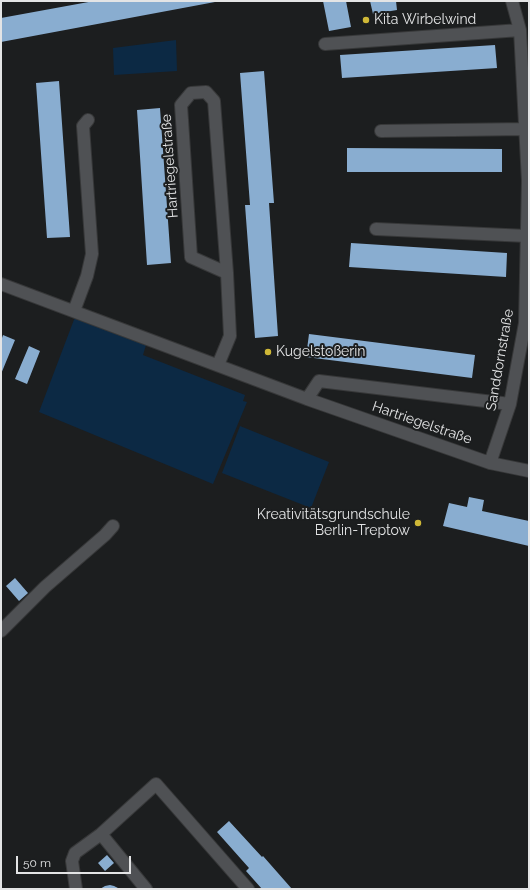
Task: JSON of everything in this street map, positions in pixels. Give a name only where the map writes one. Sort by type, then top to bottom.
[{"type":"street","name":"Sanddornstraße","points":[[490,463],[510,404],[525,323],[528,181],[520,30],[512,1]]},
{"type":"street","points":[[325,44],[520,30]]},
{"type":"street","name":"Hartriegelstraße","points":[[218,365],[230,336],[227,273],[214,101],[206,92],[191,93],[181,105],[191,257],[227,273]]},
{"type":"street","points":[[74,311],[87,276],[92,254],[83,126],[88,120]]},
{"type":"street","points":[[381,131],[525,129]]},
{"type":"street","points":[[376,229],[527,236]]},
{"type":"street","name":"Hartriegelstraße","points":[[1,284],[306,399],[490,463],[529,472]]},
{"type":"street","name":"Hartriegelstraße","points":[[306,399],[318,381],[510,404]]},
{"type":"street","points":[[1,631],[45,587],[105,535],[113,526]]},
{"type":"street","points":[[76,889],[72,861],[75,853],[100,834],[156,784],[248,889]]},
{"type":"street","points":[[100,834],[146,889]]},
{"type":"shaded area","points":[[176,40],[177,71],[114,75],[113,48]]},
{"type":"shaded area","points":[[75,317],[146,345],[143,355],[245,395],[243,401],[247,402],[213,484],[39,412]]},
{"type":"shaded area","points":[[240,426],[329,462],[311,508],[222,473]]},
{"type":"building","points":[[94,1],[215,2],[1,42],[1,18]]},
{"type":"building","points":[[323,1],[346,1],[351,27],[329,31]]},
{"type":"building","points":[[370,1],[396,1],[397,10],[373,14]]},
{"type":"building","points":[[495,45],[497,68],[342,78],[340,55]]},
{"type":"building","points":[[264,71],[274,203],[269,203],[278,336],[255,338],[245,205],[250,205],[240,73]]},
{"type":"building","points":[[59,81],[70,237],[47,238],[36,83]]},
{"type":"building","points":[[160,108],[171,263],[147,265],[137,110]]},
{"type":"building","points":[[347,148],[502,149],[502,172],[347,172]]},
{"type":"building","points":[[351,243],[507,253],[506,277],[349,267]]},
{"type":"building","points":[[309,334],[475,355],[472,378],[306,357]]},
{"type":"building","points":[[3,335],[15,340],[1,374],[1,341]]},
{"type":"building","points":[[29,346],[40,351],[27,384],[15,379]]},
{"type":"building","points":[[469,497],[484,500],[482,511],[529,521],[529,546],[443,526],[449,503],[467,507]]},
{"type":"building","points":[[15,578],[28,593],[19,601],[6,586]]},
{"type":"building","points":[[229,821],[292,889],[262,889],[246,871],[249,868],[217,832]]},
{"type":"building","points":[[107,855],[114,863],[105,871],[98,863]]},
{"type":"building","points":[[110,885],[120,889],[100,889],[105,886]]},
{"type":"place","name":"Kita Wirbelwind","points":[[366,20]]},
{"type":"place","name":"Kugelstoßerin","points":[[268,352]]},
{"type":"place","name":"Kreativitätsgrundschule Berlin-Treptow","points":[[418,523]]}]
